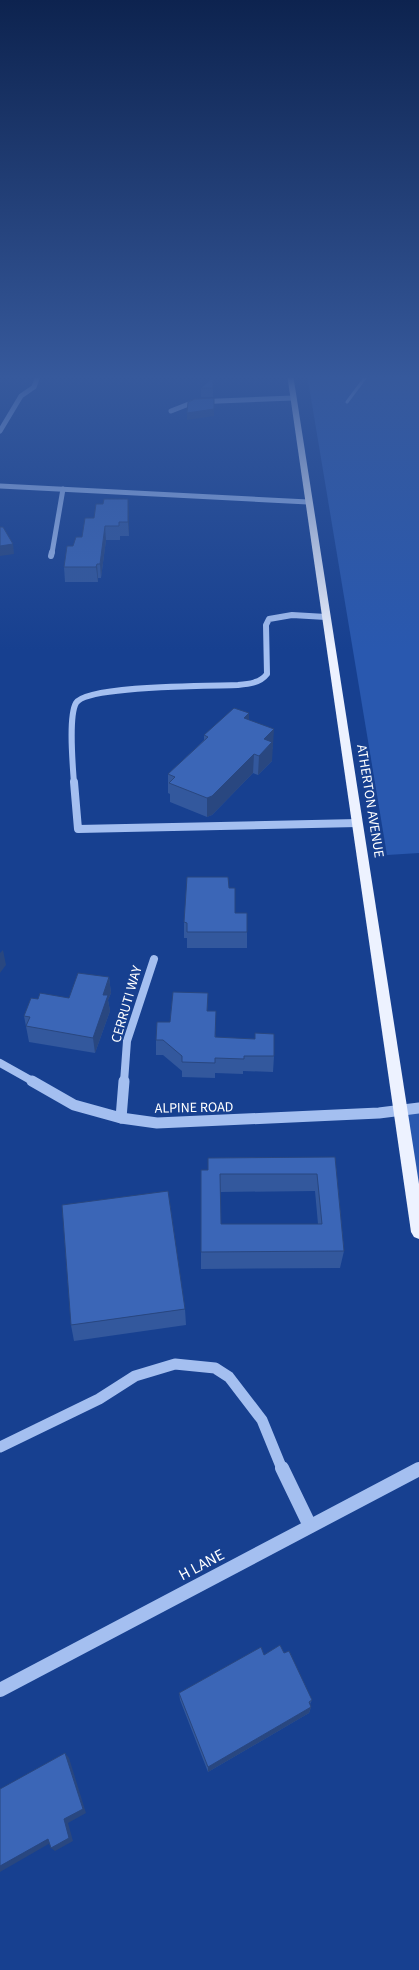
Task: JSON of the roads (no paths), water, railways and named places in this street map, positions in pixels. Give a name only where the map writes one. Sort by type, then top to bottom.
[{"type":"main road","name":"ATHERTON AVENUE","points":[[303,466],[419,1232]]},
{"type":"street","points":[[0,486],[308,502]]},
{"type":"street","points":[[326,616],[292,615],[269,619],[266,625],[268,674],[264,679],[254,683],[109,690],[81,697],[75,704],[71,746],[78,829],[358,823]]},
{"type":"street","name":"CERRUTI WAY","points":[[121,1118],[127,1041],[154,958]]},
{"type":"street","name":"ALPINE ROAD","points":[[0,1063],[74,1105],[121,1118],[157,1123],[401,1111],[419,1108]]},
{"type":"street","points":[[0,1447],[99,1399],[135,1376],[175,1364],[214,1368],[229,1377],[262,1420],[285,1476],[310,1526]]},
{"type":"street","name":"H LANE","points":[[0,1690],[419,1469]]},
{"type":"lane","points":[[51,556],[63,489]]}]
